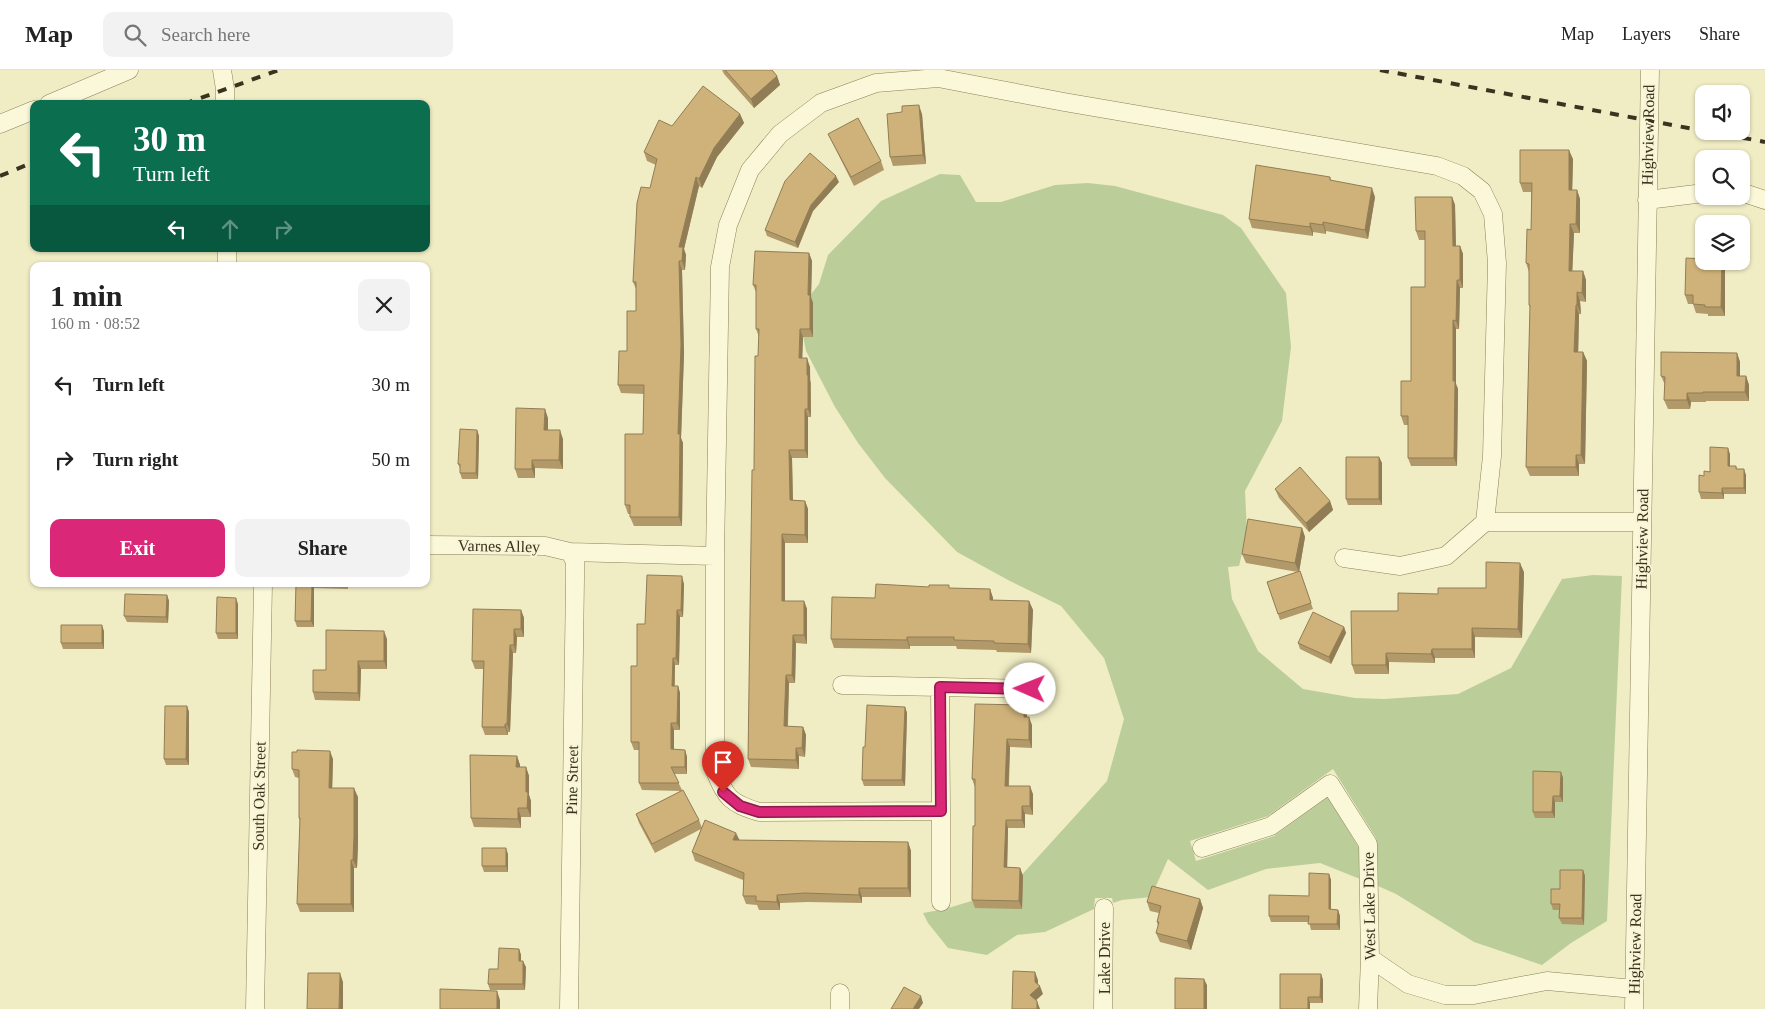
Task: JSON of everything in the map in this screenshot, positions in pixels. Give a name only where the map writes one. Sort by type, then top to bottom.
[{"type":"street","points":[[58,100],[129,70]]},
{"type":"street","points":[[222,70],[225,100]]},
{"type":"street","name":"Highview Road","points":[[1634,1009],[1650,70]]},
{"type":"street","points":[[941,811],[759,812],[740,806],[723,792],[714,771],[715,556],[720,267],[728,225],[750,170],[780,134],[821,103],[876,82],[938,78],[1437,166],[1463,176],[1482,191],[1493,214],[1497,263],[1492,456],[1485,522]]},
{"type":"street","points":[[0,124],[30,112]]},
{"type":"street","points":[[1647,200],[1695,194]]},
{"type":"street","points":[[1750,195],[1765,200]]},
{"type":"street","points":[[1344,558],[1400,566],[1446,556],[1485,522],[1642,522]]},
{"type":"street","name":"Varnes Alley","points":[[430,546],[545,546],[570,552],[715,556]]},
{"type":"street","name":"Pine Street","points":[[569,1009],[574,579],[574,562],[570,552]]},
{"type":"street","name":"South Oak Street","points":[[255,1009],[263,587]]},
{"type":"street","points":[[842,685],[1030,689]]},
{"type":"street","points":[[940,687],[941,902]]},
{"type":"street","name":"West Lake Drive","points":[[1202,848],[1271,826],[1330,784],[1368,844],[1370,958],[1368,1009]]},
{"type":"street","name":"Lake Drive","points":[[1103,1009],[1104,908]]},
{"type":"street","points":[[1370,958],[1408,984],[1445,995],[1474,994],[1548,981],[1634,989]]},
{"type":"green space","points":[[940,174],[960,175],[976,202],[1001,202],[1055,185],[1088,183],[1115,186],[1223,215],[1241,228],[1286,293],[1291,347],[1282,421],[1245,491],[1247,533],[1239,566],[1228,567],[1232,599],[1258,651],[1303,689],[1355,698],[1384,699],[1458,694],[1511,668],[1562,579],[1593,575],[1622,576],[1607,921],[1571,943],[1542,965],[1474,942],[1396,894],[1378,886],[1376,838],[1333,769],[1268,816],[1190,841],[1196,861],[1274,836],[1328,797],[1359,848],[1360,879],[1320,863],[1266,869],[1208,890],[1168,859],[1151,897],[1122,900],[1113,903],[1112,898],[1095,898],[1094,909],[1045,932],[1017,935],[987,955],[948,948],[928,923],[923,913],[945,909],[991,895],[1018,879],[1107,781],[1124,719],[1104,658],[1061,606],[957,552],[885,478],[858,443],[835,407],[806,351],[799,316],[808,298],[819,284],[828,255],[881,201]]},
{"type":"building","points":[[725,70],[772,70],[777,76],[751,99]]},
{"type":"building","points":[[703,86],[740,114],[714,148],[699,179],[696,177],[679,247],[683,247],[682,261],[679,261],[681,345],[678,434],[680,434],[679,517],[630,517],[630,505],[625,505],[625,434],[643,434],[644,385],[618,385],[619,351],[627,351],[627,311],[636,311],[636,282],[633,282],[637,203],[641,187],[650,188],[657,159],[644,152],[659,120],[672,126]]},
{"type":"building","points":[[919,105],[923,155],[890,157],[887,114],[902,112],[902,106]]},
{"type":"building","points":[[858,118],[881,161],[851,177],[828,134]]},
{"type":"building","points":[[1520,150],[1569,150],[1569,190],[1577,190],[1576,224],[1570,224],[1569,271],[1583,271],[1582,293],[1577,292],[1574,352],[1583,352],[1581,455],[1576,455],[1576,467],[1526,467],[1530,305],[1529,264],[1526,263],[1527,229],[1531,230],[1532,183],[1520,183]]},
{"type":"building","points":[[810,153],[836,176],[811,205],[795,242],[765,230],[785,181]]},
{"type":"building","points":[[1256,165],[1330,177],[1330,180],[1372,188],[1365,230],[1323,222],[1323,225],[1310,223],[1310,227],[1249,219]]},
{"type":"building","points":[[1415,197],[1452,197],[1453,246],[1460,246],[1460,280],[1457,280],[1456,321],[1453,320],[1453,381],[1455,381],[1454,458],[1408,458],[1408,416],[1401,416],[1401,381],[1411,381],[1411,287],[1425,287],[1425,231],[1416,231]]},
{"type":"building","points":[[755,251],[809,253],[808,295],[810,295],[810,329],[800,329],[799,358],[807,358],[808,409],[805,409],[805,450],[789,450],[790,500],[805,501],[805,535],[782,534],[782,601],[804,601],[804,635],[793,635],[792,675],[786,675],[784,726],[803,727],[802,748],[796,748],[796,760],[748,759],[752,470],[754,470],[755,356],[758,356],[759,329],[756,329],[756,285],[753,285]]},
{"type":"building","points":[[1686,258],[1695,258],[1695,270],[1722,270],[1721,307],[1705,307],[1705,305],[1693,304],[1693,295],[1685,295]]},
{"type":"building","points":[[1661,352],[1737,353],[1737,376],[1746,376],[1745,392],[1687,393],[1687,400],[1664,400],[1665,377],[1661,376]]},
{"type":"building","points":[[516,408],[545,409],[544,430],[560,430],[559,460],[532,460],[532,469],[515,469]]},
{"type":"building","points":[[460,429],[477,430],[476,473],[460,473],[460,464],[458,464]]},
{"type":"building","points":[[1710,447],[1728,448],[1728,466],[1744,469],[1744,488],[1722,488],[1722,493],[1699,492],[1699,475],[1704,476],[1704,471],[1710,472]]},
{"type":"building","points":[[1346,457],[1379,457],[1379,499],[1346,499]]},
{"type":"building","points":[[1300,467],[1330,501],[1306,523],[1275,489]]},
{"type":"building","points":[[1248,519],[1302,528],[1295,563],[1242,554]]},
{"type":"building","points":[[1486,562],[1520,563],[1518,629],[1472,628],[1472,649],[1432,649],[1431,654],[1386,653],[1386,665],[1352,665],[1351,611],[1398,611],[1398,593],[1438,594],[1438,588],[1486,588]]},
{"type":"building","points":[[1300,571],[1311,603],[1278,614],[1267,582]]},
{"type":"building","points":[[647,575],[682,576],[681,610],[677,610],[676,658],[673,658],[672,686],[678,686],[677,723],[671,723],[671,749],[685,750],[685,767],[671,767],[679,783],[639,783],[639,742],[631,742],[631,666],[637,666],[637,624],[645,624]]},
{"type":"building","points":[[876,584],[929,587],[929,585],[949,585],[949,588],[990,589],[990,600],[1029,601],[1028,644],[954,640],[954,637],[907,637],[907,640],[831,639],[832,597],[875,598]]},
{"type":"building","points":[[296,587],[312,587],[311,621],[295,621]]},
{"type":"building","points":[[125,594],[167,595],[166,617],[124,616]]},
{"type":"building","points":[[217,597],[236,598],[236,633],[216,633]]},
{"type":"building","points":[[473,609],[521,610],[521,629],[514,629],[514,645],[510,645],[507,724],[505,724],[505,727],[482,727],[484,661],[472,661]]},
{"type":"building","points":[[1313,612],[1344,627],[1329,657],[1298,643]]},
{"type":"building","points":[[61,625],[102,625],[102,643],[61,643]]},
{"type":"building","points":[[326,630],[384,631],[384,661],[358,661],[358,693],[313,692],[313,670],[326,670]]},
{"type":"building","points":[[975,704],[1024,705],[1024,717],[1029,717],[1029,740],[1007,739],[1005,786],[1030,786],[1030,806],[1022,806],[1022,820],[1006,820],[1004,867],[1020,868],[1019,901],[972,900],[973,826],[975,826],[975,779],[972,779]]},
{"type":"building","points":[[867,705],[905,707],[902,780],[862,780]]},
{"type":"building","points":[[165,706],[187,706],[186,759],[164,759]]},
{"type":"building","points":[[297,750],[330,751],[329,788],[354,788],[351,904],[297,904],[300,818],[299,770],[292,769],[292,752],[297,752]]},
{"type":"building","points":[[470,755],[517,756],[516,767],[526,767],[527,808],[518,808],[518,819],[471,818]]},
{"type":"building","points":[[1533,771],[1561,772],[1560,796],[1553,796],[1552,812],[1533,812]]},
{"type":"building","points":[[683,790],[699,820],[652,844],[636,814]]},
{"type":"building","points":[[705,820],[736,833],[733,840],[908,842],[908,888],[859,888],[859,895],[805,893],[777,895],[777,902],[756,901],[756,896],[743,896],[744,873],[692,852]]},
{"type":"building","points":[[482,848],[506,848],[506,866],[482,866]]},
{"type":"building","points":[[1560,870],[1583,870],[1582,918],[1559,918],[1560,904],[1551,904],[1551,889],[1560,889]]},
{"type":"building","points":[[1309,873],[1329,874],[1329,909],[1338,910],[1337,924],[1308,924],[1309,916],[1269,916],[1269,895],[1309,896]]},
{"type":"building","points":[[1152,886],[1200,899],[1187,941],[1156,933],[1161,906],[1147,902]]},
{"type":"building","points":[[499,948],[519,949],[519,961],[523,961],[523,984],[488,984],[489,969],[498,969]]},
{"type":"building","points":[[1013,971],[1035,972],[1035,982],[1040,986],[1030,995],[1037,1001],[1037,1009],[1012,1009]]},
{"type":"building","points":[[308,973],[340,973],[339,1009],[307,1009]]},
{"type":"building","points":[[1280,974],[1321,974],[1320,997],[1308,997],[1308,1009],[1280,1009]]},
{"type":"building","points":[[1175,978],[1204,979],[1204,1009],[1175,1009]]},
{"type":"building","points":[[904,987],[921,996],[913,1009],[891,1009]]},
{"type":"building","points":[[440,989],[497,991],[497,1009],[440,1009]]},
{"type":"railway","points":[[195,100],[279,70]]},
{"type":"railway","points":[[1380,70],[1695,129]]},
{"type":"railway","points":[[1750,139],[1765,142]]},
{"type":"railway","points":[[0,176],[30,164]]},
{"type":"route","points":[[723,792],[740,806],[759,812],[941,811],[940,687],[1030,689]]}]
